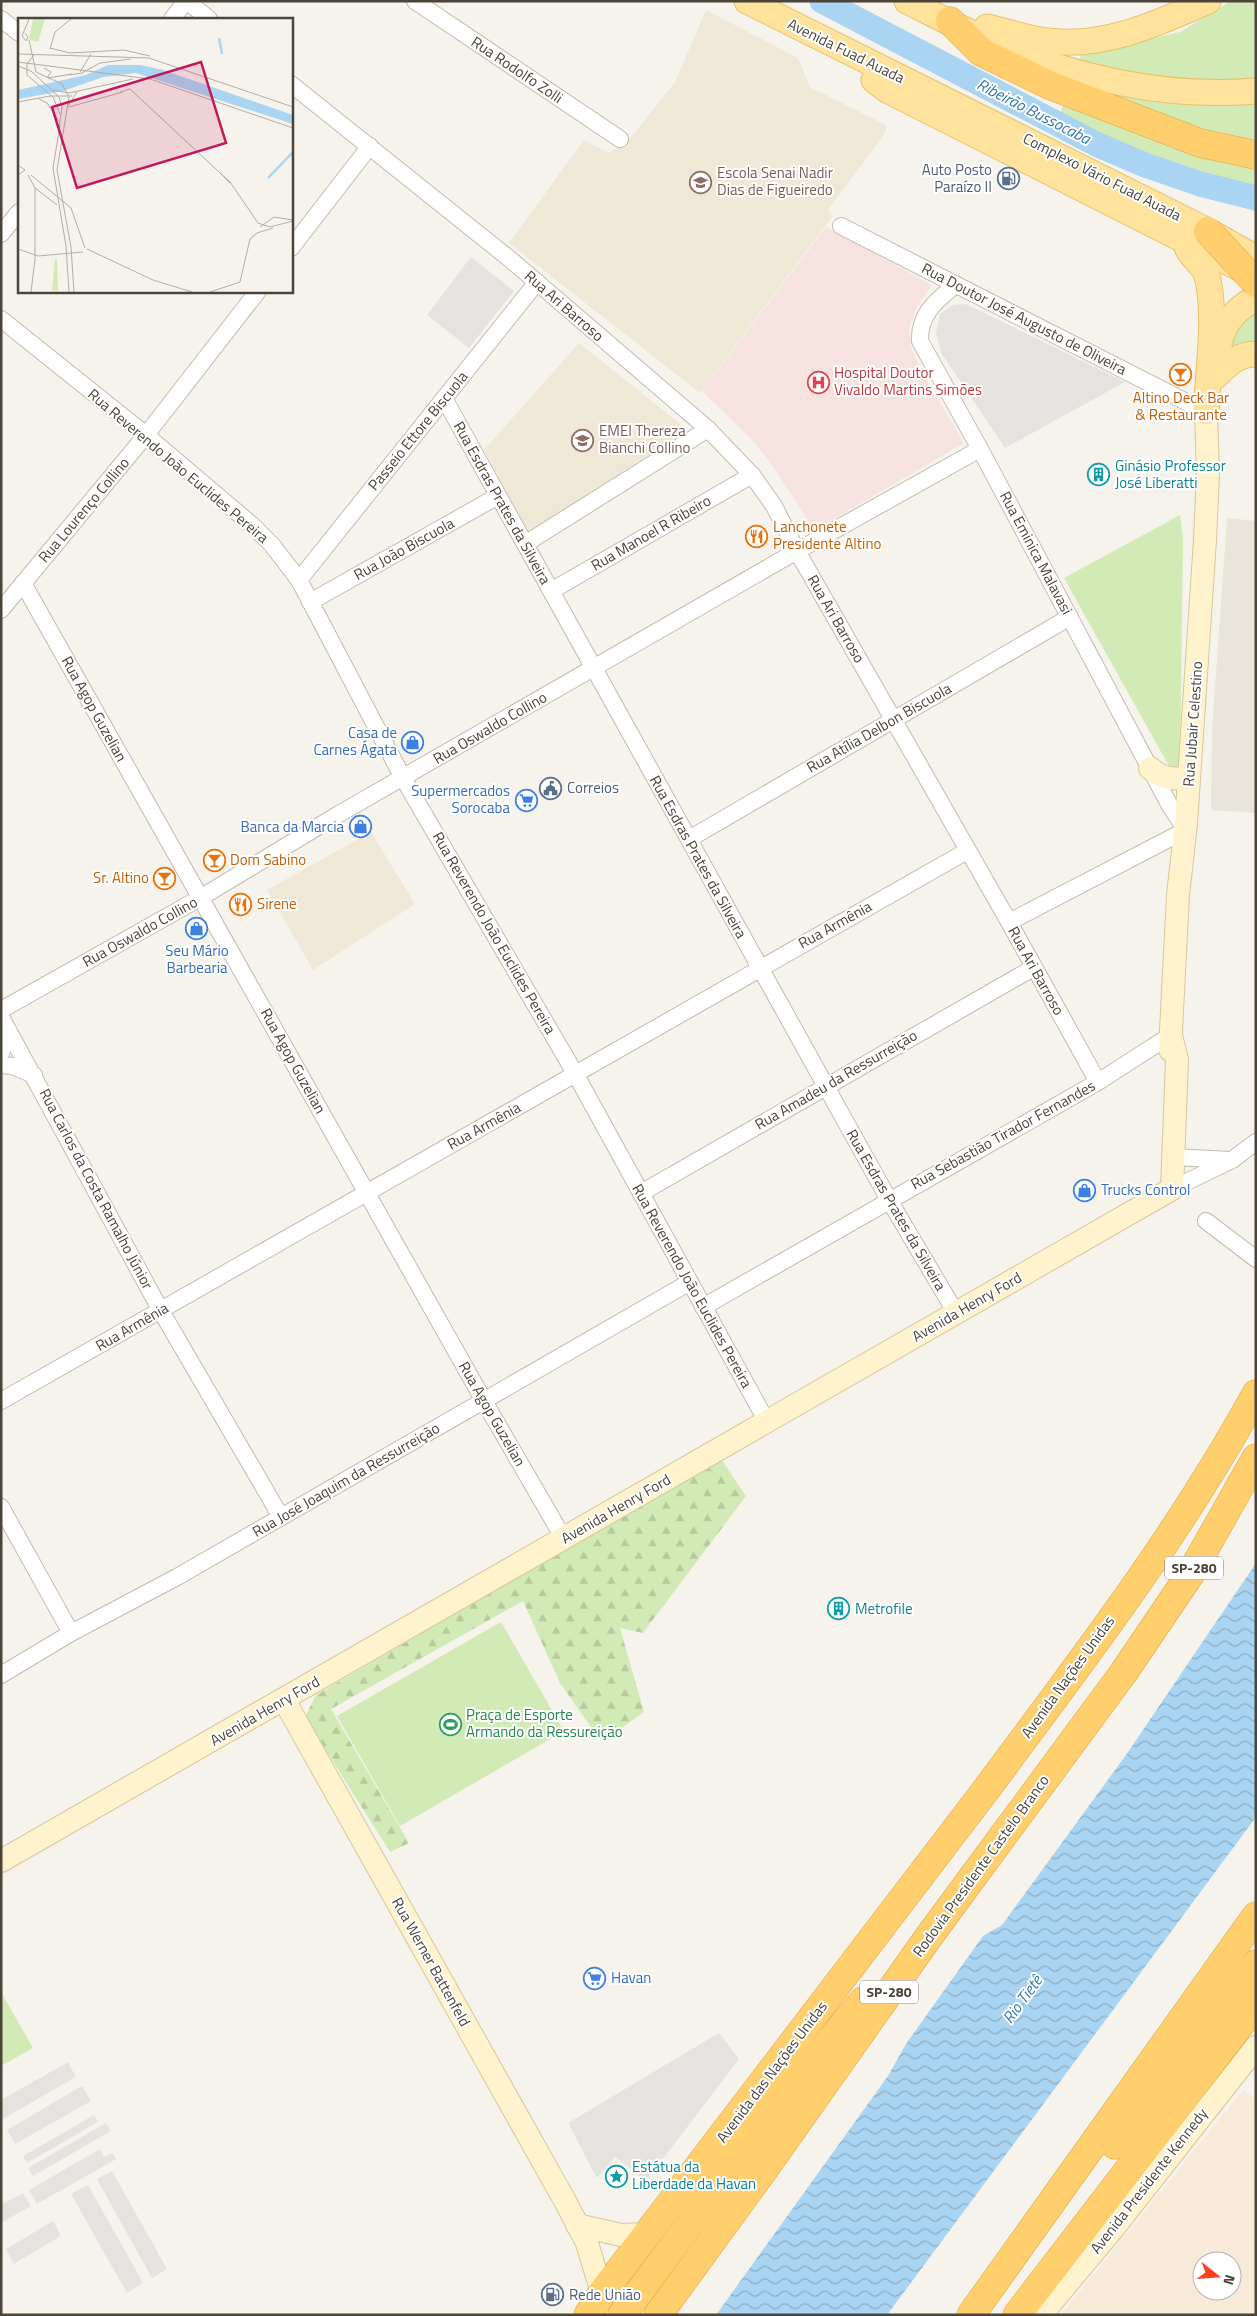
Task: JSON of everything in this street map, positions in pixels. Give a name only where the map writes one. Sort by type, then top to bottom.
[{"type":"highway","points":[[950,21],[981,52],[1049,85],[1200,144],[1255,155]]},
{"type":"highway","points":[[1196,235],[1256,283]]},
{"type":"highway","name":"Avenida Nações Unidas","points":[[866,1950],[1068,1679],[1161,1548],[1211,1470],[1256,1394]]},
{"type":"highway","name":"Rodovia Presidente Castelo Branco","points":[[658,2315],[763,2171],[930,1935],[1124,1672],[1192,1573],[1256,1458]]},
{"type":"highway","points":[[971,2315],[1256,1916]]},
{"type":"highway","points":[[622,2315],[794,2084],[888,1970],[930,1935]]},
{"type":"highway","name":"Avenida das Nações Unidas","points":[[595,2304],[866,1950]]},
{"type":"highway","points":[[1047,2210],[1093,2172],[1256,1964]]},
{"type":"highway","points":[[1018,2315],[1256,2004]]},
{"type":"main road","name":"Avenida Fuad Auada","points":[[747,1],[946,99]]},
{"type":"main road","points":[[907,1],[1009,50],[1070,72],[1128,85],[1191,92],[1256,91]]},
{"type":"main road","points":[[950,21],[989,27],[1045,41],[1072,43],[1104,40],[1149,27],[1208,1]]},
{"type":"main road","points":[[844,50],[887,90],[1196,235],[1256,275]]},
{"type":"main road","name":"Complexo Vário Fuad Auada","points":[[946,99],[1196,235],[1256,258]]},
{"type":"main road","points":[[1196,235],[1188,250],[1202,264],[1208,284],[1210,326],[1206,412]]},
{"type":"main road","points":[[1206,412],[1214,402],[1219,343],[1226,325],[1235,312],[1256,298]]},
{"type":"main road","points":[[1216,376],[1237,358],[1256,354]]},
{"type":"main road","name":"Rua Jubair Celestino","points":[[1166,1193],[1164,1110],[1171,1035],[1178,895],[1186,827],[1205,540],[1208,474],[1206,412]]},
{"type":"main road","points":[[1150,768],[1162,777],[1175,779],[1189,776]]},
{"type":"main road","name":"Rua Jubair Celestino","points":[[1166,1193],[1173,1157],[1177,1060],[1171,1035]]},
{"type":"main road","name":"Avenida Henry Ford","points":[[1,1861],[1166,1193]]},
{"type":"main road","name":"Rua Werner Battenfeld","points":[[284,1700],[587,2243],[595,2304]]},
{"type":"main road","name":"Avenida Presidente Kennedy","points":[[1041,2315],[1112,2230],[1256,2046]]},
{"type":"main road","points":[[577,2225],[621,2235],[648,2234]]},
{"type":"street","points":[[173,18],[187,1],[208,18]]},
{"type":"street","name":"Rua Rodolfo Zolli","points":[[415,1],[620,139]]},
{"type":"street","points":[[1,19],[18,32]]},
{"type":"street","name":"Rua Ari Barroso","points":[[292,85],[537,282],[708,429],[752,475],[774,506],[797,551],[1098,1082]]},
{"type":"street","points":[[292,247],[370,146]]},
{"type":"street","points":[[1,234],[18,213]]},
{"type":"street","name":"Rua Doutor José Augusto de Oliveira","points":[[841,226],[1206,412]]},
{"type":"street","name":"Passeio Ettore Biscuola","points":[[299,580],[537,282]]},
{"type":"street","name":"Rua Eminica Malavasi","points":[[955,285],[927,310],[921,327],[920,341],[980,449],[1170,806],[1186,827]]},
{"type":"street","name":"Rua Lourenço Collino","points":[[1,610],[146,435],[257,292]]},
{"type":"street","name":"Rua Reverendo João Euclides Pereira","points":[[1,319],[146,435],[252,525],[272,545],[299,580],[404,778],[576,1075],[767,1422]]},
{"type":"street","name":"Rua Esdras Prates da Silveira","points":[[444,398],[889,1200],[956,1313]]},
{"type":"street","points":[[525,544],[708,429]]},
{"type":"street","name":"Rua Oswaldo Collino","points":[[1,1010],[200,898],[339,814],[797,551],[980,449]]},
{"type":"street","name":"Rua Manoel R Ribeiro","points":[[550,591],[752,475]]},
{"type":"street","name":"Rua João Biscuola","points":[[310,602],[498,496]]},
{"type":"street","name":"Rua Agop Guzelian","points":[[23,583],[484,1401],[564,1539]]},
{"type":"street","name":"Rua Atília Delbon Biscuola","points":[[688,839],[1070,617]]},
{"type":"street","points":[[1009,922],[1186,827]]},
{"type":"street","name":"Rua Armênia","points":[[1,1401],[366,1192],[576,1075],[760,967],[966,850]]},
{"type":"street","name":"Rua Amadeu da Ressurreição","points":[[640,1193],[1033,968]]},
{"type":"street","points":[[1,1053],[7,1040],[5,1024]]},
{"type":"street","name":"Rua Carlos da Costa Ramalho Júnior","points":[[5,1024],[161,1311],[281,1517]]},
{"type":"street","name":"Rua Sebastião Tirador Fernandes","points":[[703,1307],[1098,1082],[1171,1035]]},
{"type":"street","points":[[1,1065],[12,1066],[34,1075]]},
{"type":"street","name":"Avenida Henry Ford","points":[[1166,1193],[1232,1160],[1256,1142]]},
{"type":"street","points":[[1173,1157],[1232,1160]]},
{"type":"street","points":[[1206,1221],[1256,1259]]},
{"type":"street","name":"Rua José Joaquim da Ressurreição","points":[[1,1675],[71,1633],[177,1577],[690,1282]]},
{"type":"street","points":[[1,1506],[71,1633]]},
{"type":"shaded area","name":"Escola Senai Nadir Dias de Figueiredo","points":[[706,10],[798,58],[810,87],[886,125],[886,132],[828,210],[833,216],[700,393],[509,243],[584,140],[609,153],[632,136],[675,82]]},
{"type":"shaded area","name":"Hospital Doutor Vivaldo Martins Simões","points":[[826,227],[932,285],[916,308],[909,329],[911,348],[922,372],[964,443],[815,530],[770,462],[752,440],[702,391]]},
{"type":"shaded area","points":[[471,257],[514,291],[469,348],[427,315]]},
{"type":"shaded area","points":[[966,304],[1125,382],[1005,448],[942,354],[936,334],[940,314],[953,305]]},
{"type":"shaded area","name":"EMEI Thereza Bianchi Collino","points":[[579,343],[688,430],[528,532],[484,450]]},
{"type":"shaded area","points":[[1227,518],[1256,521],[1256,813],[1211,810],[1212,730]]},
{"type":"shaded area","points":[[371,832],[415,904],[313,970],[267,890]]},
{"type":"shaded area","points":[[719,2033],[739,2059],[646,2181],[615,2157],[597,2178],[568,2123]]},
{"type":"shaded area","points":[[68,2062],[76,2077],[1,2120],[1,2100]]},
{"type":"shaded area","points":[[82,2086],[91,2101],[15,2144],[7,2130]]},
{"type":"shaded area","points":[[1243,2090],[1256,2099],[1256,2315],[1061,2315]]},
{"type":"shaded area","points":[[94,2115],[98,2122],[27,2163],[23,2156]]},
{"type":"shaded area","points":[[106,2123],[111,2131],[33,2176],[28,2168]]},
{"type":"shaded area","points":[[100,2149],[104,2157],[113,2153],[116,2159],[37,2204],[29,2190]]},
{"type":"shaded area","points":[[112,2171],[167,2269],[152,2278],[97,2179]]},
{"type":"shaded area","points":[[88,2185],[143,2283],[127,2293],[71,2194]]},
{"type":"shaded area","points":[[23,2193],[31,2206],[1,2223],[1,2205]]},
{"type":"shaded area","points":[[53,2221],[61,2236],[14,2264],[6,2249]]},
{"type":"green space","points":[[1231,1],[1256,1],[1256,191],[1145,158],[1059,117],[1081,55],[1180,32]]},
{"type":"green space","points":[[1256,298],[1256,354],[1228,364],[1235,312]]},
{"type":"green space","points":[[1180,515],[1183,538],[1180,771],[1169,766],[1064,578]]},
{"type":"green space","points":[[721,1459],[746,1496],[643,1633],[620,1628],[644,1712],[609,1737],[593,1730],[560,1683],[523,1601],[331,1709],[409,1843],[390,1852],[305,1717],[316,1695]]},
{"type":"green space","name":"Praça de Esporte Armando da Ressureição","points":[[501,1622],[564,1731],[400,1826],[337,1716]]},
{"type":"green space","points":[[1,1992],[33,2048],[1,2066]]},
{"type":"water","name":"Rio Tietê","points":[[1256,1563],[1256,1817],[887,2315],[716,2315],[888,2076],[906,2044],[983,1936],[1002,1925],[1126,1755]]},
{"type":"waterway","name":"Ribeirão Bussocaba","points":[[822,1],[1096,144],[1145,165],[1200,184],[1256,198]]},
{"type":"place","name":"Auto Posto Paraízo II","points":[[1008,179]]},
{"type":"place","name":"Escola Senai Nadir Dias de Figueiredo","points":[[701,182]]},
{"type":"place","name":"Altino Deck Bar & Restaurante","points":[[1181,375]]},
{"type":"place","name":"Hospital Doutor Vivaldo Martins Simões","points":[[818,382]]},
{"type":"place","name":"EMEI Thereza Bianchi Collino","points":[[583,440]]},
{"type":"place","name":"Ginásio Professor José Liberatti","points":[[1099,475]]},
{"type":"place","name":"Lanchonete Presidente Altino","points":[[757,536]]},
{"type":"place","name":"Casa de Carnes Ágata","points":[[413,742]]},
{"type":"place","name":"Correios","points":[[551,788]]},
{"type":"place","name":"Supermercados Sorocaba","points":[[526,800]]},
{"type":"place","name":"Banca da Marcia","points":[[360,827]]},
{"type":"place","name":"Dom Sabino","points":[[214,860]]},
{"type":"place","name":"Sr. Altino","points":[[165,878]]},
{"type":"place","name":"Sirene","points":[[241,904]]},
{"type":"place","name":"Seu Mário Barbearia","points":[[197,928]]},
{"type":"place","name":"Trucks Control","points":[[1085,1190]]},
{"type":"place","name":"Metrofile","points":[[839,1609]]},
{"type":"place","name":"Praça de Esporte Armando da Ressureição","points":[[450,1724]]},
{"type":"place","name":"Havan","points":[[595,1978]]},
{"type":"place","name":"Estátua da Liberdade da Havan","points":[[616,2176]]},
{"type":"place","name":"Rede União","points":[[553,2295]]}]
